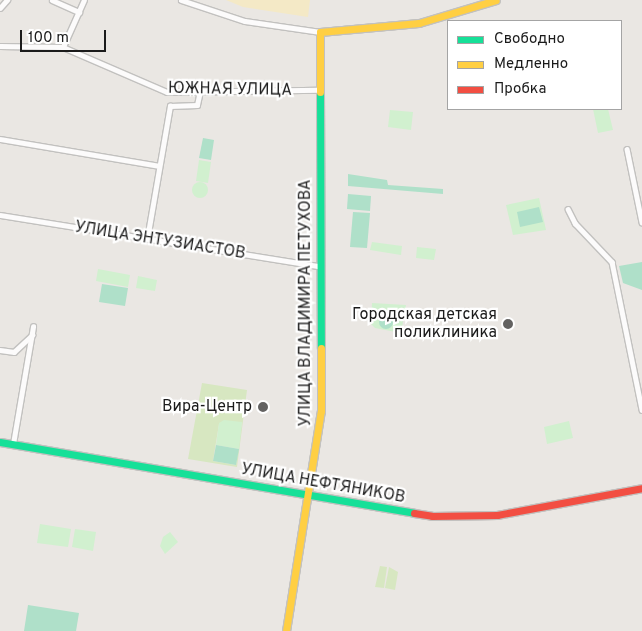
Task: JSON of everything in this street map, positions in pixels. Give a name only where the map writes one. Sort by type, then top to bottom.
[{"type":"main road","points":[[320,32],[419,23],[496,0]]},
{"type":"main road","name":"УЛИЦА ВЛАДИМИРА ПЕТУХОВА","points":[[286,631],[321,411],[320,32]]},
{"type":"main road","name":"УЛИЦА НЕФТЯНИКОВ","points":[[0,442],[411,514],[462,517],[521,511],[642,488]]},
{"type":"street","points":[[0,8],[7,0]]},
{"type":"street","points":[[52,0],[79,12]]},
{"type":"street","points":[[63,47],[84,0]]},
{"type":"street","points":[[181,0],[245,21],[320,32]]},
{"type":"street","name":"ЮЖНАЯ УЛИЦА","points":[[0,46],[63,47],[167,92],[319,90]]},
{"type":"street","points":[[147,239],[170,106],[197,105],[200,91]]},
{"type":"street","points":[[0,139],[159,166]]},
{"type":"street","points":[[627,149],[642,222]]},
{"type":"street","points":[[568,209],[575,223],[614,266],[642,410]]},
{"type":"street","name":"УЛИЦА ЭНТУЗИАСТОВ","points":[[0,215],[320,266]]},
{"type":"street","points":[[13,444],[33,327]]},
{"type":"street","points":[[0,350],[14,352],[32,335]]},
{"type":"green space","points":[[390,110],[413,112],[411,130],[388,127]]},
{"type":"green space","points":[[593,110],[608,110],[613,130],[598,133]]},
{"type":"green space","points":[[203,138],[214,140],[211,160],[199,158]]},
{"type":"green space","points":[[199,160],[211,162],[208,183],[196,181]]},
{"type":"green space","points":[[348,174],[387,180],[388,185],[443,189],[443,194],[348,186]]},
{"type":"green space","points":[[200,182],[208,190],[200,198],[192,190]]},
{"type":"green space","points":[[348,194],[371,196],[370,211],[347,209]]},
{"type":"green space","points":[[539,198],[546,230],[513,235],[506,205]]},
{"type":"green space","points":[[539,207],[543,222],[520,227],[517,212]]},
{"type":"green space","points":[[353,212],[370,213],[367,248],[350,247]]},
{"type":"green space","points":[[372,242],[402,246],[401,255],[370,250]]},
{"type":"green space","points":[[417,247],[436,249],[434,260],[416,258]]},
{"type":"green space","points":[[642,262],[642,290],[623,283],[619,266]]},
{"type":"green space","points":[[98,269],[130,275],[128,287],[96,281]]},
{"type":"green space","points":[[138,276],[157,280],[155,291],[136,288]]},
{"type":"green space","points":[[102,284],[128,288],[125,306],[99,302]]},
{"type":"green space","points":[[372,303],[406,305],[401,333],[375,328],[371,324]]},
{"type":"green space","points":[[383,315],[389,315],[393,322],[389,329],[383,329],[379,325],[379,319]]},
{"type":"green space","points":[[202,383],[247,390],[237,467],[188,459]],"holes":[[[224,422],[242,422],[236,465],[213,461],[219,424]]]},
{"type":"green space","points":[[224,420],[242,422],[239,449],[216,445],[219,423]]},
{"type":"green space","points":[[569,421],[573,438],[547,444],[544,427]]},
{"type":"green space","points":[[216,445],[239,449],[236,465],[213,461]]},
{"type":"green space","points":[[40,524],[71,529],[68,547],[37,543]]},
{"type":"green space","points":[[75,529],[96,532],[93,551],[72,547]]},
{"type":"green space","points":[[170,532],[178,542],[165,554],[160,546],[163,537]]},
{"type":"green space","points":[[380,566],[387,567],[384,588],[375,587]]},
{"type":"green space","points":[[389,567],[398,572],[395,590],[385,588]]},
{"type":"green space","points":[[28,605],[79,613],[76,631],[24,631]]},
{"type":"sand","points":[[226,0],[310,0],[308,17],[243,7]]},
{"type":"traffic: fast","points":[[320,92],[321,348]]},
{"type":"traffic: fast","points":[[0,442],[414,513]]},
{"type":"traffic: slow","points":[[320,92],[320,32],[419,23],[496,0]]},
{"type":"traffic: slow","points":[[286,631],[321,411],[321,348]]},
{"type":"traffic: jam","points":[[414,513],[432,516],[497,515],[642,488]]},
{"type":"place","name":"Городская детская поликлиника","points":[[508,324]]},
{"type":"place","name":"Вира-Центр","points":[[263,407]]}]
